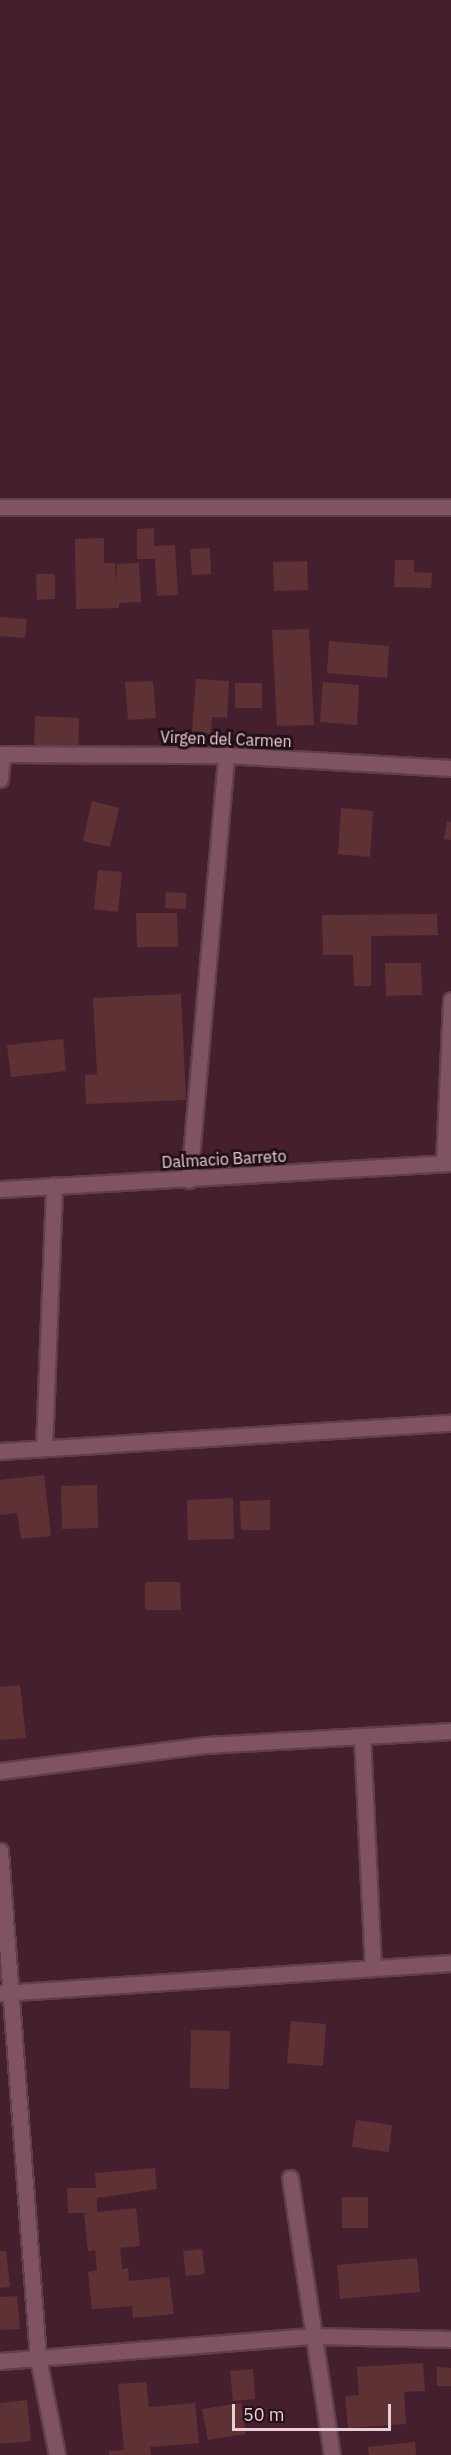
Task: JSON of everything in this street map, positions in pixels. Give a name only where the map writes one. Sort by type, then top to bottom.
[{"type":"street","points":[[0,507],[451,507]]},
{"type":"street","points":[[0,779],[1,754]]},
{"type":"street","name":"Virgen del Carmen","points":[[1,754],[226,755],[451,768]]},
{"type":"street","points":[[189,1180],[226,755]]},
{"type":"street","points":[[448,1163],[451,1000]]},
{"type":"street","name":"Dalmacio Barreto","points":[[0,1189],[189,1180],[448,1163]]},
{"type":"street","points":[[44,1448],[54,1185]]},
{"type":"street","points":[[0,1451],[451,1423]]},
{"type":"street","points":[[0,1771],[206,1746],[451,1731]]},
{"type":"street","points":[[362,1736],[373,1968]]},
{"type":"street","points":[[0,1851],[5,1992],[38,2358],[57,2455]]},
{"type":"street","points":[[5,1992],[451,1963]]},
{"type":"street","points":[[290,2178],[332,2455]]},
{"type":"street","points":[[0,2361],[314,2336],[451,2339]]},
{"type":"building","points":[[154,528],[154,546],[175,545],[178,595],[157,596],[155,559],[137,559],[137,529]]},
{"type":"building","points":[[104,538],[104,563],[115,563],[116,584],[117,564],[139,563],[141,602],[119,603],[119,608],[76,609],[75,539]]},
{"type":"building","points":[[210,548],[211,574],[192,575],[190,549]]},
{"type":"building","points":[[395,560],[414,560],[414,572],[432,573],[431,588],[394,587]]},
{"type":"building","points":[[307,561],[308,590],[274,591],[273,562]]},
{"type":"building","points":[[36,574],[55,574],[55,599],[37,600]]},
{"type":"building","points":[[0,617],[27,619],[25,638],[0,636]]},
{"type":"building","points":[[309,629],[314,725],[277,726],[272,630]]},
{"type":"building","points":[[329,641],[389,646],[387,678],[327,673]]},
{"type":"building","points":[[196,679],[229,681],[227,718],[212,717],[211,734],[192,732]]},
{"type":"building","points":[[153,681],[156,718],[128,720],[125,682]]},
{"type":"building","points":[[323,682],[359,685],[357,725],[320,722]]},
{"type":"building","points":[[235,683],[262,683],[262,708],[235,708]]},
{"type":"building","points":[[35,716],[79,718],[78,750],[34,748]]},
{"type":"building","points":[[92,801],[119,808],[110,847],[83,841]]},
{"type":"building","points":[[341,808],[373,811],[370,857],[338,854]]},
{"type":"building","points":[[447,821],[451,822],[451,840],[444,839]]},
{"type":"building","points":[[98,870],[122,872],[118,912],[94,909]]},
{"type":"building","points":[[166,892],[186,893],[186,909],[165,908]]},
{"type":"building","points":[[136,913],[177,913],[178,947],[137,947]]},
{"type":"building","points":[[437,914],[438,935],[371,936],[371,986],[354,986],[353,955],[323,955],[322,915]]},
{"type":"building","points":[[385,963],[421,963],[422,995],[386,996]]},
{"type":"building","points":[[181,994],[186,1100],[86,1104],[85,1075],[97,1074],[93,998]]},
{"type":"building","points":[[63,1039],[66,1071],[11,1077],[7,1045]]},
{"type":"building","points":[[44,1475],[51,1536],[21,1539],[17,1513],[0,1515],[0,1480]]},
{"type":"building","points":[[97,1485],[98,1528],[62,1529],[61,1486]]},
{"type":"building","points":[[233,1498],[234,1539],[188,1540],[187,1500]]},
{"type":"building","points":[[270,1500],[270,1530],[241,1530],[240,1501]]},
{"type":"building","points":[[145,1582],[180,1582],[181,1610],[145,1610]]},
{"type":"building","points":[[20,1685],[26,1738],[0,1740],[0,1687]]},
{"type":"building","points":[[291,2021],[326,2024],[323,2066],[287,2063]]},
{"type":"building","points":[[191,2030],[230,2031],[229,2089],[190,2088]]},
{"type":"building","points":[[356,2120],[392,2125],[389,2152],[352,2147]]},
{"type":"building","points":[[155,2168],[157,2189],[97,2198],[97,2212],[136,2208],[140,2246],[120,2248],[122,2269],[128,2268],[129,2281],[169,2277],[174,2314],[133,2318],[132,2306],[92,2309],[88,2272],[97,2270],[95,2250],[88,2251],[84,2214],[93,2213],[68,2213],[67,2188],[96,2188],[95,2173]]},
{"type":"building","points":[[342,2197],[368,2197],[368,2228],[342,2228]]},
{"type":"building","points":[[202,2249],[205,2274],[186,2276],[183,2251]]},
{"type":"building","points":[[0,2251],[6,2251],[10,2287],[0,2288]]},
{"type":"building","points":[[417,2258],[420,2292],[340,2299],[337,2265]]},
{"type":"building","points":[[17,2296],[20,2329],[0,2330],[0,2297]]},
{"type":"building","points":[[423,2363],[425,2391],[404,2392],[406,2424],[348,2428],[345,2396],[359,2395],[357,2367]]},
{"type":"building","points":[[437,2367],[451,2368],[451,2386],[437,2386]]},
{"type":"building","points":[[253,2369],[255,2399],[233,2401],[230,2371]]},
{"type":"building","points":[[146,2382],[149,2407],[195,2403],[199,2443],[150,2447],[151,2455],[109,2455],[109,2451],[124,2450],[118,2384]]},
{"type":"building","points":[[27,2400],[31,2441],[0,2444],[0,2403]]},
{"type":"building","points":[[241,2403],[246,2434],[208,2440],[202,2409]]},
{"type":"building","points":[[415,2442],[416,2455],[369,2455],[368,2447]]}]
